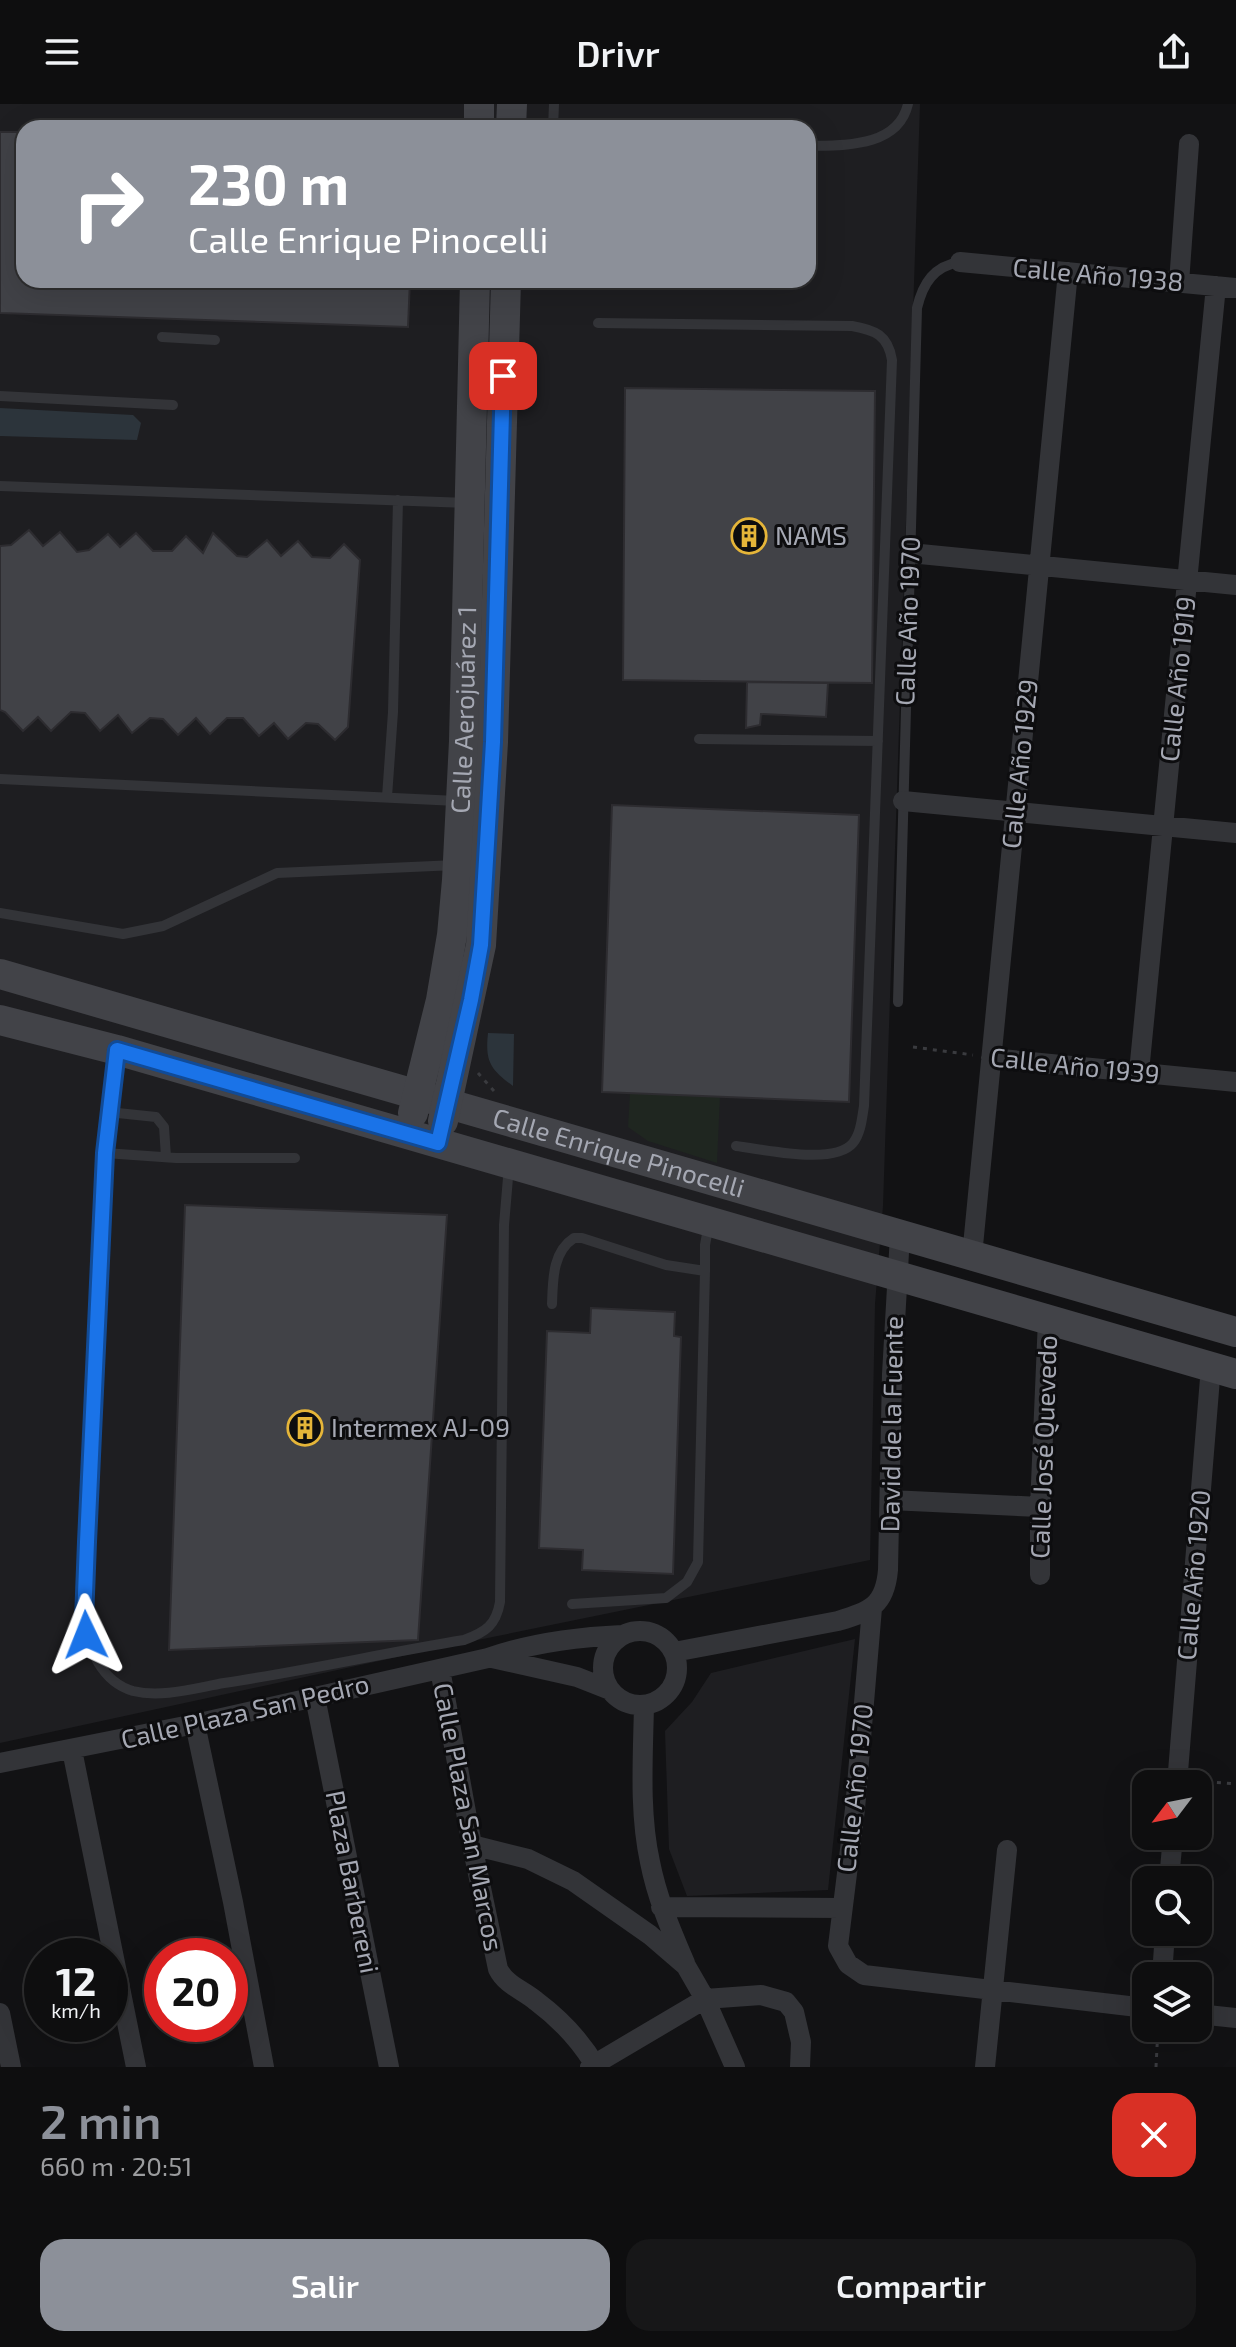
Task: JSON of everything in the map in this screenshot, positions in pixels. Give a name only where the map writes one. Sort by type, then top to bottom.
[{"type":"main road","name":"Calle Aerojuárez 1","points":[[408,1134],[441,1000],[458,865],[475,288]]},
{"type":"main road","name":"Calle Aerojuárez 1","points":[[438,1143],[476,972],[484,893],[494,727],[506,288]]},
{"type":"main road","name":"Calle Enrique Pinocelli","points":[[0,974],[1236,1332]]},
{"type":"main road","name":"Calle Enrique Pinocelli","points":[[0,1020],[117,1050],[1223,1370]]},
{"type":"street","points":[[1179,283],[1189,144]]},
{"type":"street","name":"Calle Año 1938","points":[[960,262],[1226,287]]},
{"type":"street","name":"Calle Año 1929","points":[[972,1256],[1068,272]]},
{"type":"street","name":"Calle Año 1919","points":[[1139,1072],[1187,581],[1226,287]]},
{"type":"street","points":[[910,553],[1236,585]]},
{"type":"street","points":[[903,801],[1236,833]]},
{"type":"street","name":"Calle Año 1939","points":[[991,1058],[1236,1082]]},
{"type":"street","name":"David de la Fuente","points":[[872,1608],[881,1599],[887,1584],[896,1275],[900,1235]]},
{"type":"street","name":"Calle José Quevedo","points":[[1040,1575],[1048,1319]]},
{"type":"street","name":"Calle Año 1920","points":[[1178,1770],[1223,1370]]},
{"type":"street","points":[[890,1500],[1040,1507]]},
{"type":"street","points":[[674,1652],[838,1621],[872,1608]]},
{"type":"street","name":"Calle Año 1970","points":[[872,1608],[855,1809],[838,1946],[848,1964],[864,1975],[993,1990]]},
{"type":"street","points":[[646,1630],[667,1641],[674,1652],[678,1675],[673,1687],[666,1696],[644,1705],[619,1699],[604,1679],[606,1654],[612,1643],[622,1635],[646,1630]]},
{"type":"street","name":"Calle Plaza San Pedro","points":[[0,1763],[195,1724],[536,1645],[584,1637],[622,1635]]},
{"type":"street","name":"Calle Plaza San Pedro","points":[[488,1658],[577,1677],[610,1690]]},
{"type":"street","name":"Calle Plaza San Marcos","points":[[440,1669],[472,1845],[501,1975],[564,2026],[593,2066]]},
{"type":"street","name":"Plaza Barbereni","points":[[315,1697],[389,2067]]},
{"type":"street","points":[[644,1705],[645,1830],[661,1907],[735,2067]]},
{"type":"street","points":[[195,1724],[264,2067]]},
{"type":"street","points":[[72,1750],[136,2067]]},
{"type":"street","points":[[472,1845],[528,1859],[573,1881],[650,1935],[686,1966]]},
{"type":"street","points":[[985,2067],[1007,1850]]},
{"type":"street","points":[[661,1907],[842,1908]]},
{"type":"street","points":[[993,1990],[1132,2006]]},
{"type":"street","points":[[593,2066],[705,1999],[761,1995],[786,2002],[794,2012],[798,2023],[800,2067]]},
{"type":"street","points":[[0,2013],[11,2067]]},
{"type":"street","points":[[1212,2015],[1236,2018]]},
{"type":"lane","points":[[816,146],[853,145],[885,135],[898,124],[908,104]]},
{"type":"lane","name":"Calle Año 1970","points":[[898,1002],[917,308],[931,276],[944,265],[960,262]]},
{"type":"lane","points":[[598,323],[852,326],[884,336],[890,347],[892,360],[864,1106],[860,1128],[855,1141],[834,1154],[802,1154],[736,1146]]},
{"type":"lane","points":[[162,337],[215,340]]},
{"type":"lane","points":[[0,396],[173,405]]},
{"type":"lane","points":[[0,486],[470,503]]},
{"type":"lane","points":[[387,797],[394,696],[398,500]]},
{"type":"lane","points":[[699,739],[878,741]]},
{"type":"lane","points":[[0,779],[462,802]]},
{"type":"lane","points":[[0,913],[123,934],[163,926],[277,873],[458,865]]},
{"type":"lane","points":[[117,1050],[105,1153],[84,1620],[89,1645],[106,1674],[132,1691],[152,1693],[331,1665],[464,1640],[493,1624],[500,1602],[504,1241],[509,1164]]},
{"type":"lane","points":[[108,1112],[156,1117],[164,1127],[166,1157]]},
{"type":"lane","points":[[105,1153],[295,1158]]},
{"type":"lane","points":[[572,1604],[666,1598],[687,1582],[698,1562],[705,1245],[709,1221]]},
{"type":"lane","points":[[552,1304],[557,1261],[561,1250],[574,1238],[612,1246],[666,1265],[705,1271]]},
{"type":"path","name":"Calle Año 1939","points":[[913,1047],[991,1058]]},
{"type":"path","points":[[1212,1783],[1236,1784]]},
{"type":"path","points":[[1156,2067],[1157,2042]]},
{"type":"shaded area","points":[[0,104],[920,104],[883,1206],[875,1304],[870,1560],[453,1645],[0,1743]]},
{"type":"shaded area","points":[[0,408],[133,415],[141,423],[137,440],[0,436]]},
{"type":"shaded area","points":[[488,1033],[514,1034],[513,1086],[491,1064],[487,1051]]},
{"type":"shaded area","points":[[630,1093],[720,1096],[717,1163],[648,1141],[628,1127]]},
{"type":"shaded area","points":[[855,1639],[828,1890],[687,1896],[669,1849],[665,1731],[692,1702],[711,1673]]},
{"type":"building","points":[[0,132],[16,132],[16,288],[410,288],[408,327],[0,313]]},
{"type":"building","name":"NAMS","points":[[625,388],[875,391],[872,683],[623,680]]},
{"type":"building","points":[[29,530],[43,546],[60,532],[77,552],[89,550],[108,534],[120,547],[136,533],[153,551],[172,551],[186,536],[203,553],[213,533],[237,556],[247,557],[267,540],[281,556],[298,541],[312,557],[330,558],[344,544],[360,560],[348,727],[335,740],[318,724],[306,723],[288,739],[274,723],[259,736],[243,718],[227,718],[210,734],[196,718],[178,735],[163,719],[150,718],[132,733],[118,715],[100,731],[85,713],[71,712],[51,731],[38,717],[23,731],[0,710],[0,546],[11,545]]},
{"type":"building","points":[[747,682],[828,683],[826,717],[761,714],[760,725],[746,728]]},
{"type":"building","points":[[612,805],[859,815],[849,1102],[602,1092]]},
{"type":"building","name":"Intermex AJ-09","points":[[185,1205],[447,1215],[418,1640],[169,1650]]},
{"type":"building","points":[[591,1308],[675,1312],[674,1336],[681,1337],[673,1574],[582,1570],[583,1550],[539,1548],[547,1331],[590,1333]]},
{"type":"place","name":"NAMS","points":[[749,536]]},
{"type":"place","name":"Intermex AJ-09","points":[[305,1428]]},
{"type":"route","points":[[86,1635],[87,1542],[105,1153],[117,1050],[438,1143],[481,945],[493,742],[503,376]]}]
